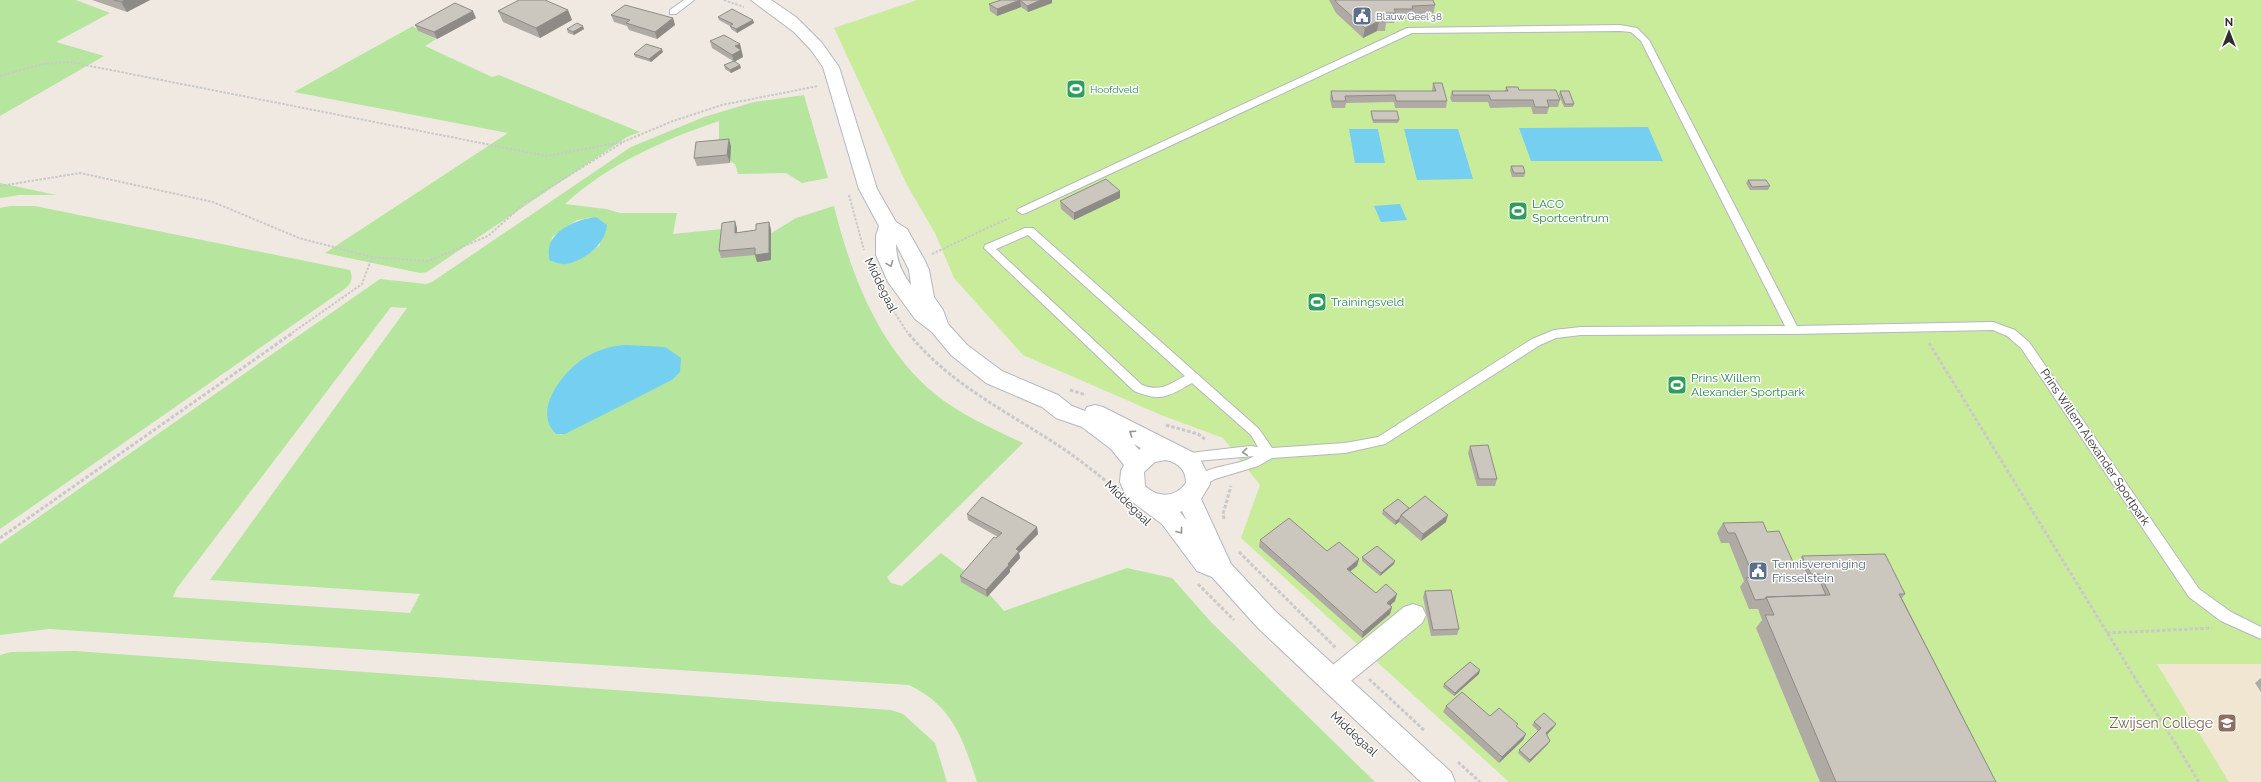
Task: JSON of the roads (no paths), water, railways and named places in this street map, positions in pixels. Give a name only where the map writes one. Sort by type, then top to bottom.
[{"type":"street","name":"Middegaal","points":[[759,0],[800,26],[821,50],[831,67],[868,189],[888,226],[900,234],[914,259],[919,270],[924,299],[933,310],[939,327]]},
{"type":"street","name":"Middegaal","points":[[888,226],[886,255],[898,282],[922,314],[939,327],[959,350],[994,377],[1050,401],[1064,412],[1090,422],[1119,443],[1130,454],[1135,464]]},
{"type":"street","name":"Middegaal","points":[[1050,401],[1070,403],[1095,413],[1175,454]]},
{"type":"street","points":[[1148,454],[1175,454],[1196,469],[1193,490],[1178,503],[1166,505],[1145,500],[1134,490],[1130,477],[1135,464],[1148,454]]},
{"type":"street","name":"Middegaal","points":[[1193,490],[1193,511],[1218,559],[1221,570]]},
{"type":"street","name":"Middegaal","points":[[1153,503],[1170,517],[1206,564],[1221,570],[1266,619],[1441,782]]},
{"type":"street","points":[[1332,681],[1413,615]]},
{"type":"lane","points":[[673,12],[690,0]]},
{"type":"lane","points":[[1022,212],[1364,50],[1410,30],[1620,28],[1634,30],[1646,40],[1793,330]]},
{"type":"lane","points":[[1194,376],[1165,392],[1153,394],[1138,388],[990,248],[1029,230],[1194,376],[1255,432],[1269,453]]},
{"type":"lane","name":"Prins Willem Alexander Sportpark","points":[[1175,454],[1250,451],[1269,453],[1346,448],[1381,441],[1536,342],[1554,334],[1580,331],[1793,330],[1993,326],[2005,329],[2017,336],[2025,345],[2194,593],[2210,608],[2242,626],[2261,634]]},
{"type":"lane","name":"Prins Willem Alexander Sportpark","points":[[1193,490],[1211,475],[1254,463],[1269,453]]},
{"type":"water","points":[[1648,127],[1663,161],[1531,161],[1519,128]]},
{"type":"water","points":[[1349,129],[1378,129],[1385,163],[1355,163]]},
{"type":"water","points":[[1404,129],[1458,129],[1473,179],[1417,180]]},
{"type":"water","points":[[1400,204],[1407,220],[1381,222],[1374,206]]},
{"type":"water","points":[[596,217],[607,225],[603,239],[593,250],[580,259],[566,264],[550,261],[549,251],[555,236],[562,230],[578,221]]},
{"type":"water","points":[[626,345],[665,347],[681,358],[680,372],[672,380],[565,434],[556,434],[550,425],[547,415],[548,405],[552,395],[565,376],[580,361],[591,354],[608,348]]},
{"type":"place","name":"Blauw Geel'38","points":[[1362,16]]},
{"type":"place","name":"Hoofdveld","points":[[1076,89]]},
{"type":"place","name":"LACO Sportcentrum","points":[[1518,211]]},
{"type":"place","name":"Trainingsveld","points":[[1317,302]]},
{"type":"place","name":"Prins Willem Alexander Sportpark","points":[[1677,385]]},
{"type":"place","name":"Tennisvereniging Frisselstein","points":[[1758,571]]},
{"type":"place","name":"Zwijsen College","points":[[2227,723]]}]
